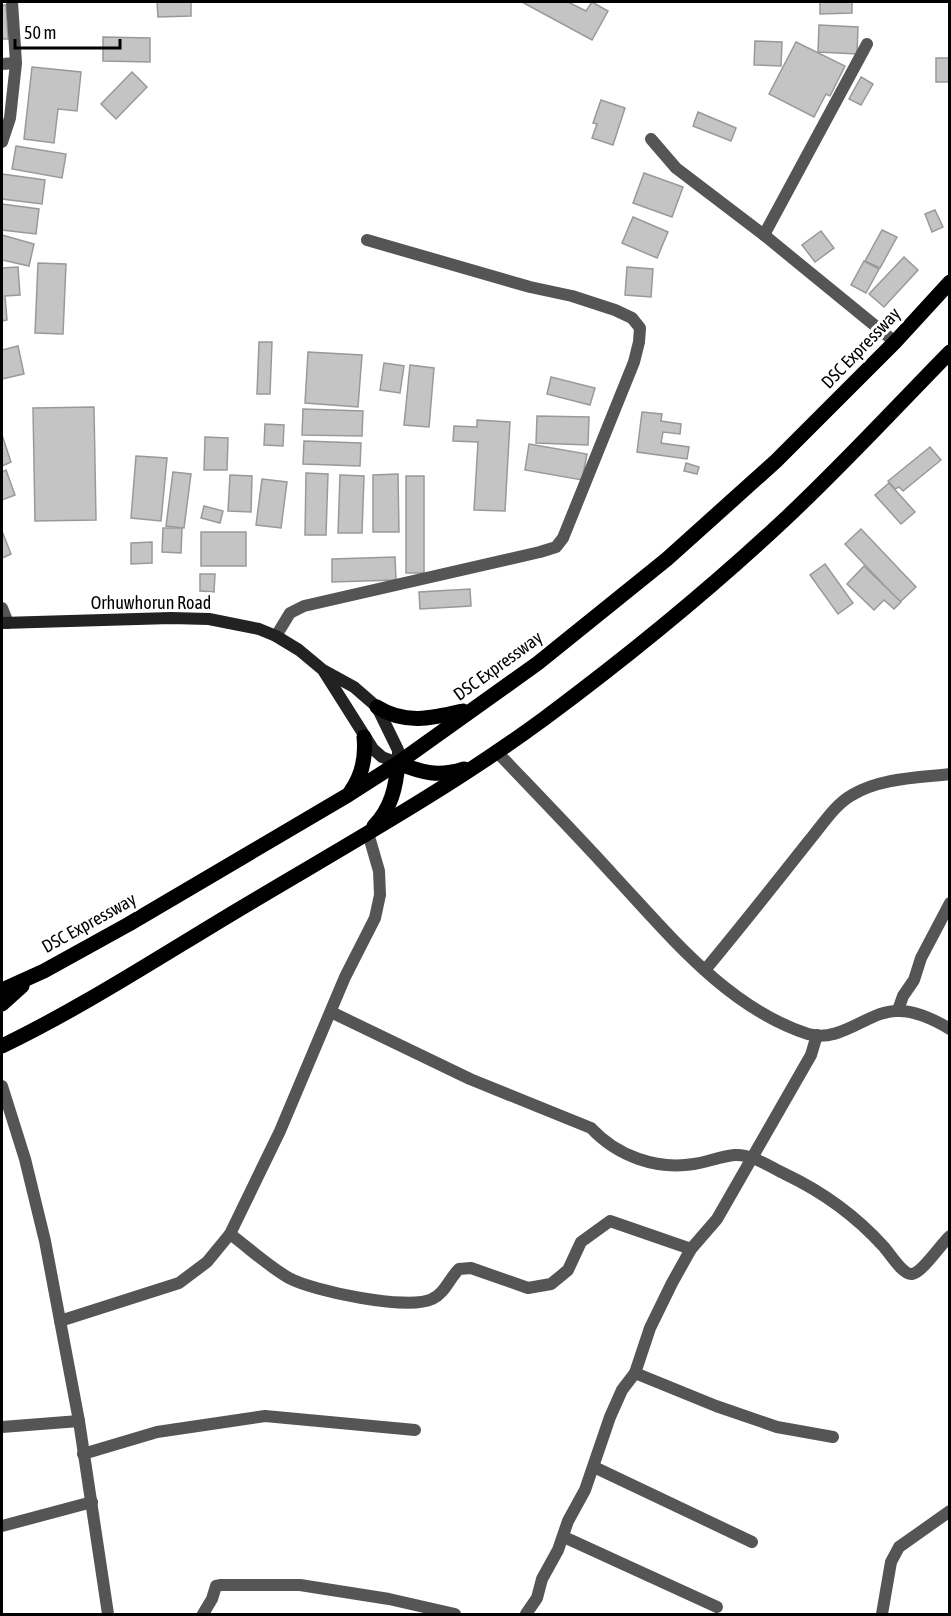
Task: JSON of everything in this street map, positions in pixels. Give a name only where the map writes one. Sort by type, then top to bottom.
[{"type":"main road","name":"DSC Expressway","points":[[2,990],[44,971],[148,913],[348,795],[398,763],[538,663],[667,559],[776,461],[895,342],[950,282]]},
{"type":"main road","points":[[2,1046],[126,977],[368,833],[476,766],[546,717],[657,630],[783,521],[950,352]]},
{"type":"main road","points":[[377,707],[387,714],[413,719],[439,717],[472,709]]},
{"type":"main road","points":[[348,795],[363,766],[366,751],[364,737]]},
{"type":"main road","points":[[368,833],[379,821],[394,793],[398,763],[430,774],[443,774],[476,766]]},
{"type":"main road","points":[[2,1004],[9,996],[44,971]]},
{"type":"street","points":[[2,142],[10,117],[16,63],[12,2]]},
{"type":"street","points":[[764,235],[867,44]]},
{"type":"street","points":[[2,64],[16,63]]},
{"type":"street","points":[[651,140],[676,168],[764,235],[895,342]]},
{"type":"street","points":[[276,636],[290,613],[304,606],[556,547],[563,538],[634,362],[639,342],[640,328],[632,318],[615,310],[368,240]]},
{"type":"street","points":[[2,608],[5,623]]},
{"type":"street","name":"Orhuwhorun Road","points":[[5,623],[171,618],[209,619],[238,623],[276,636],[299,650],[323,670]]},
{"type":"street","points":[[323,670],[354,687],[377,707],[398,750],[398,763],[382,758],[373,749],[323,670]]},
{"type":"street","points":[[497,752],[705,970],[749,1005],[810,1035],[831,1035],[885,1013],[898,1011],[937,1021],[950,1029]]},
{"type":"street","points":[[705,970],[830,815],[849,796],[867,787],[950,774]]},
{"type":"street","points":[[60,1321],[179,1283],[207,1262],[230,1234],[280,1131],[345,977],[375,918],[380,895],[380,871],[368,833]]},
{"type":"street","points":[[898,1011],[903,996],[914,980],[921,958],[950,903]]},
{"type":"street","points":[[331,1012],[470,1079],[591,1128],[601,1138],[632,1157],[669,1166],[693,1164],[735,1155],[753,1158],[805,1184],[836,1203],[867,1229],[897,1261],[903,1272],[911,1275],[919,1272],[950,1236]]},
{"type":"street","points":[[526,1614],[537,1598],[542,1579],[564,1537],[568,1521],[585,1490],[610,1417],[622,1390],[635,1373],[650,1328],[672,1283],[692,1249],[717,1219],[753,1158],[811,1055],[817,1035]]},
{"type":"street","points":[[2,1086],[28,1170],[45,1241],[79,1421],[108,1614]]},
{"type":"street","points":[[230,1234],[288,1277],[312,1288],[411,1304],[429,1300],[441,1294],[459,1269],[471,1268],[528,1288],[551,1284],[568,1270],[581,1242],[610,1221],[692,1249]]},
{"type":"street","points":[[635,1373],[716,1406],[777,1426],[833,1437]]},
{"type":"street","points":[[83,1454],[157,1432],[265,1416],[415,1430]]},
{"type":"street","points":[[2,1427],[79,1421]]},
{"type":"street","points":[[594,1467],[752,1542]]},
{"type":"street","points":[[2,1526],[92,1502]]},
{"type":"street","points":[[882,1614],[891,1562],[899,1547],[950,1511]]},
{"type":"street","points":[[564,1537],[717,1607]]},
{"type":"street","points":[[203,1614],[212,1599],[216,1586],[221,1584],[300,1585],[389,1599],[455,1614]]},
{"type":"building","points":[[157,2],[191,2],[191,16],[158,17]]},
{"type":"building","points":[[522,2],[568,2],[586,11],[592,2],[608,11],[592,40]]},
{"type":"building","points":[[820,2],[852,2],[852,13],[820,14]]},
{"type":"building","points":[[2,5],[6,5],[8,39],[2,39]]},
{"type":"building","points":[[819,25],[858,27],[857,54],[818,52]]},
{"type":"building","points":[[103,37],[150,38],[150,62],[103,61]]},
{"type":"building","points":[[755,41],[782,42],[781,66],[754,65]]},
{"type":"building","points":[[796,42],[845,66],[830,96],[826,94],[814,117],[769,94]]},
{"type":"building","points":[[936,58],[950,58],[950,82],[936,82]]},
{"type":"building","points":[[32,67],[81,72],[77,111],[58,109],[54,143],[24,139]]},
{"type":"building","points":[[132,72],[147,87],[116,119],[101,104]]},
{"type":"building","points":[[861,77],[873,84],[861,105],[849,99]]},
{"type":"building","points":[[601,100],[625,108],[613,145],[592,138],[597,124],[593,123]]},
{"type":"building","points":[[698,112],[736,128],[731,141],[693,126]]},
{"type":"building","points":[[16,146],[66,154],[62,178],[12,169]]},
{"type":"building","points":[[644,173],[683,187],[672,217],[633,203]]},
{"type":"building","points":[[2,174],[45,180],[42,204],[2,199]]},
{"type":"building","points":[[2,204],[39,209],[36,234],[2,230]]},
{"type":"building","points":[[935,210],[943,227],[932,232],[925,214]]},
{"type":"building","points":[[633,217],[668,232],[657,258],[622,243]]},
{"type":"building","points":[[882,230],[897,237],[880,268],[865,261]]},
{"type":"building","points":[[821,231],[834,248],[815,262],[802,245]]},
{"type":"building","points":[[2,235],[34,244],[29,266],[2,260]]},
{"type":"building","points":[[904,257],[918,270],[884,307],[869,294]]},
{"type":"building","points":[[864,261],[879,269],[866,293],[851,285]]},
{"type":"building","points":[[38,263],[66,264],[63,334],[35,333]]},
{"type":"building","points":[[18,267],[20,295],[5,296],[7,320],[2,321],[2,268]]},
{"type":"building","points":[[627,267],[653,269],[651,297],[625,295]]},
{"type":"building","points":[[259,342],[272,342],[270,394],[257,394]]},
{"type":"building","points":[[18,346],[24,374],[2,379],[2,350]]},
{"type":"building","points":[[308,352],[362,355],[358,407],[305,403]]},
{"type":"building","points":[[384,363],[404,366],[400,393],[380,390]]},
{"type":"building","points":[[410,365],[434,368],[429,427],[404,425]]},
{"type":"building","points":[[551,377],[595,388],[590,405],[547,394]]},
{"type":"building","points":[[94,407],[96,520],[35,521],[33,408]]},
{"type":"building","points":[[303,409],[363,411],[362,436],[302,435]]},
{"type":"building","points":[[642,412],[662,414],[661,421],[681,424],[680,434],[663,432],[661,443],[689,447],[687,459],[637,452]]},
{"type":"building","points":[[537,416],[589,417],[588,445],[536,443]]},
{"type":"building","points":[[477,420],[510,422],[505,511],[474,510],[478,442],[453,441],[454,426],[477,427]]},
{"type":"building","points":[[265,424],[284,425],[283,446],[264,445]]},
{"type":"building","points":[[2,435],[11,462],[2,466]]},
{"type":"building","points":[[205,437],[228,438],[227,470],[204,470]]},
{"type":"building","points":[[304,441],[361,443],[360,466],[303,464]]},
{"type":"building","points":[[529,444],[587,454],[582,480],[525,470]]},
{"type":"building","points":[[930,447],[941,460],[903,491],[899,487],[895,489],[888,481]]},
{"type":"building","points":[[136,456],[167,458],[161,521],[131,518]]},
{"type":"building","points":[[686,463],[699,467],[697,474],[684,471]]},
{"type":"building","points":[[6,470],[15,495],[2,500],[2,472]]},
{"type":"building","points":[[173,472],[191,474],[184,528],[166,526]]},
{"type":"building","points":[[306,473],[328,474],[326,535],[305,535]]},
{"type":"building","points":[[398,474],[399,532],[373,532],[373,475]]},
{"type":"building","points":[[230,475],[252,476],[251,512],[228,511]]},
{"type":"building","points":[[340,475],[364,476],[362,533],[338,533]]},
{"type":"building","points":[[406,476],[424,476],[424,573],[406,573]]},
{"type":"building","points":[[262,479],[287,482],[281,528],[256,525]]},
{"type":"building","points":[[889,483],[915,512],[901,524],[875,495]]},
{"type":"building","points":[[204,506],[223,511],[220,523],[201,518]]},
{"type":"building","points":[[163,528],[182,528],[181,553],[162,552]]},
{"type":"building","points":[[861,529],[916,587],[900,602],[845,544]]},
{"type":"building","points":[[2,531],[11,554],[2,558]]},
{"type":"building","points":[[201,532],[246,532],[246,566],[201,566]]},
{"type":"building","points":[[152,542],[152,563],[131,564],[131,543]]},
{"type":"building","points":[[395,557],[396,580],[332,582],[332,559]]},
{"type":"building","points":[[825,564],[853,603],[838,614],[810,575]]},
{"type":"building","points":[[864,566],[901,602],[894,609],[884,600],[874,610],[847,584]]},
{"type":"building","points":[[200,574],[215,574],[214,592],[200,591]]},
{"type":"building","points":[[470,589],[471,606],[420,609],[419,592]]}]
